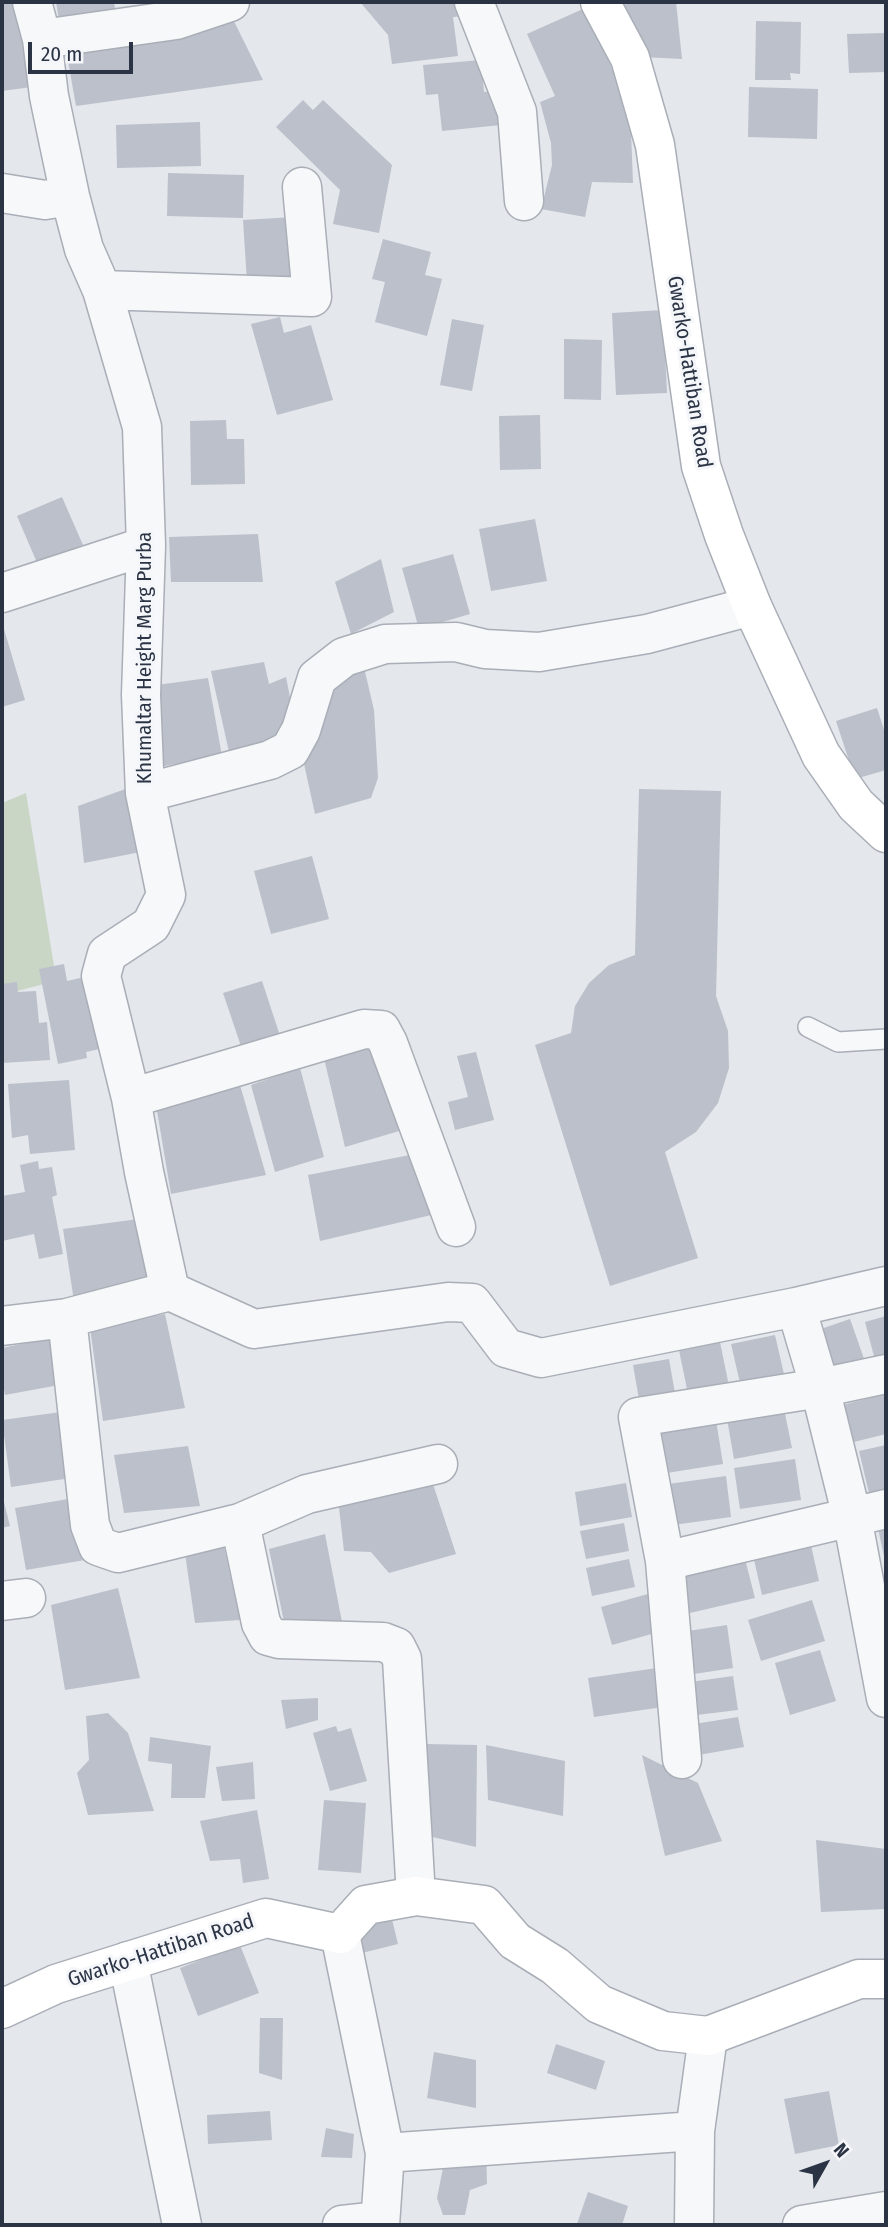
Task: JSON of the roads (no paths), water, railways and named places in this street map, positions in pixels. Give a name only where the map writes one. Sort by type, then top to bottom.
[{"type":"main road","name":"Gwarko-Hattiban Road","points":[[600,2],[630,58],[655,145],[701,466],[751,606],[821,755],[856,804],[886,833]]},
{"type":"main road","points":[[340,1934],[366,1905],[416,1896],[484,1905],[515,1941],[555,1966],[599,2004],[663,2031],[708,2036],[859,1979],[886,1979]]},
{"type":"main road","name":"Gwarko-Hattiban Road","points":[[2,2008],[57,1984],[266,1918],[340,1934]]},
{"type":"street","name":"Khumaltar Height Marg Purba","points":[[32,2],[42,39],[49,96],[70,197],[84,249],[102,290],[142,427],[146,546],[141,695],[145,793],[166,895],[151,925],[107,954],[101,976],[131,1098],[170,1292]]},
{"type":"street","points":[[42,39],[176,20],[230,2]]},
{"type":"street","points":[[474,2],[517,112],[524,201]]},
{"type":"street","points":[[102,290],[312,297],[302,187]]},
{"type":"street","points":[[2,192],[45,200],[70,197]]},
{"type":"street","points":[[2,593],[146,546]]},
{"type":"street","points":[[145,793],[270,760],[290,750],[301,730],[317,678],[344,657],[385,644],[456,642],[485,649],[539,652],[647,635],[751,606]]},
{"type":"street","points":[[131,1098],[364,1029],[382,1030],[456,1227]]},
{"type":"street","points":[[2,1326],[67,1318],[170,1292],[254,1329],[448,1302],[472,1303],[506,1348],[541,1358],[796,1307],[886,1286]]},
{"type":"street","points":[[796,1307],[820,1388],[869,1513],[886,1698]]},
{"type":"street","points":[[67,1318],[90,1525],[98,1546],[118,1553],[240,1523],[307,1494],[438,1464]]},
{"type":"street","points":[[682,1759],[665,1561],[638,1417],[820,1388],[886,1374]]},
{"type":"street","points":[[665,1561],[869,1513]]},
{"type":"street","points":[[240,1523],[261,1623],[268,1636],[279,1639],[383,1642],[396,1647],[402,1658],[416,1896]]},
{"type":"street","points":[[340,1934],[385,2153],[380,2223],[342,2225]]},
{"type":"street","points":[[128,1961],[182,2225]]},
{"type":"street","points":[[694,2225],[695,2131],[708,2036]]},
{"type":"street","points":[[385,2153],[695,2131]]},
{"type":"street","points":[[802,2225],[886,2211]]},
{"type":"lane","points":[[808,1027],[838,1042],[886,1039]]}]
